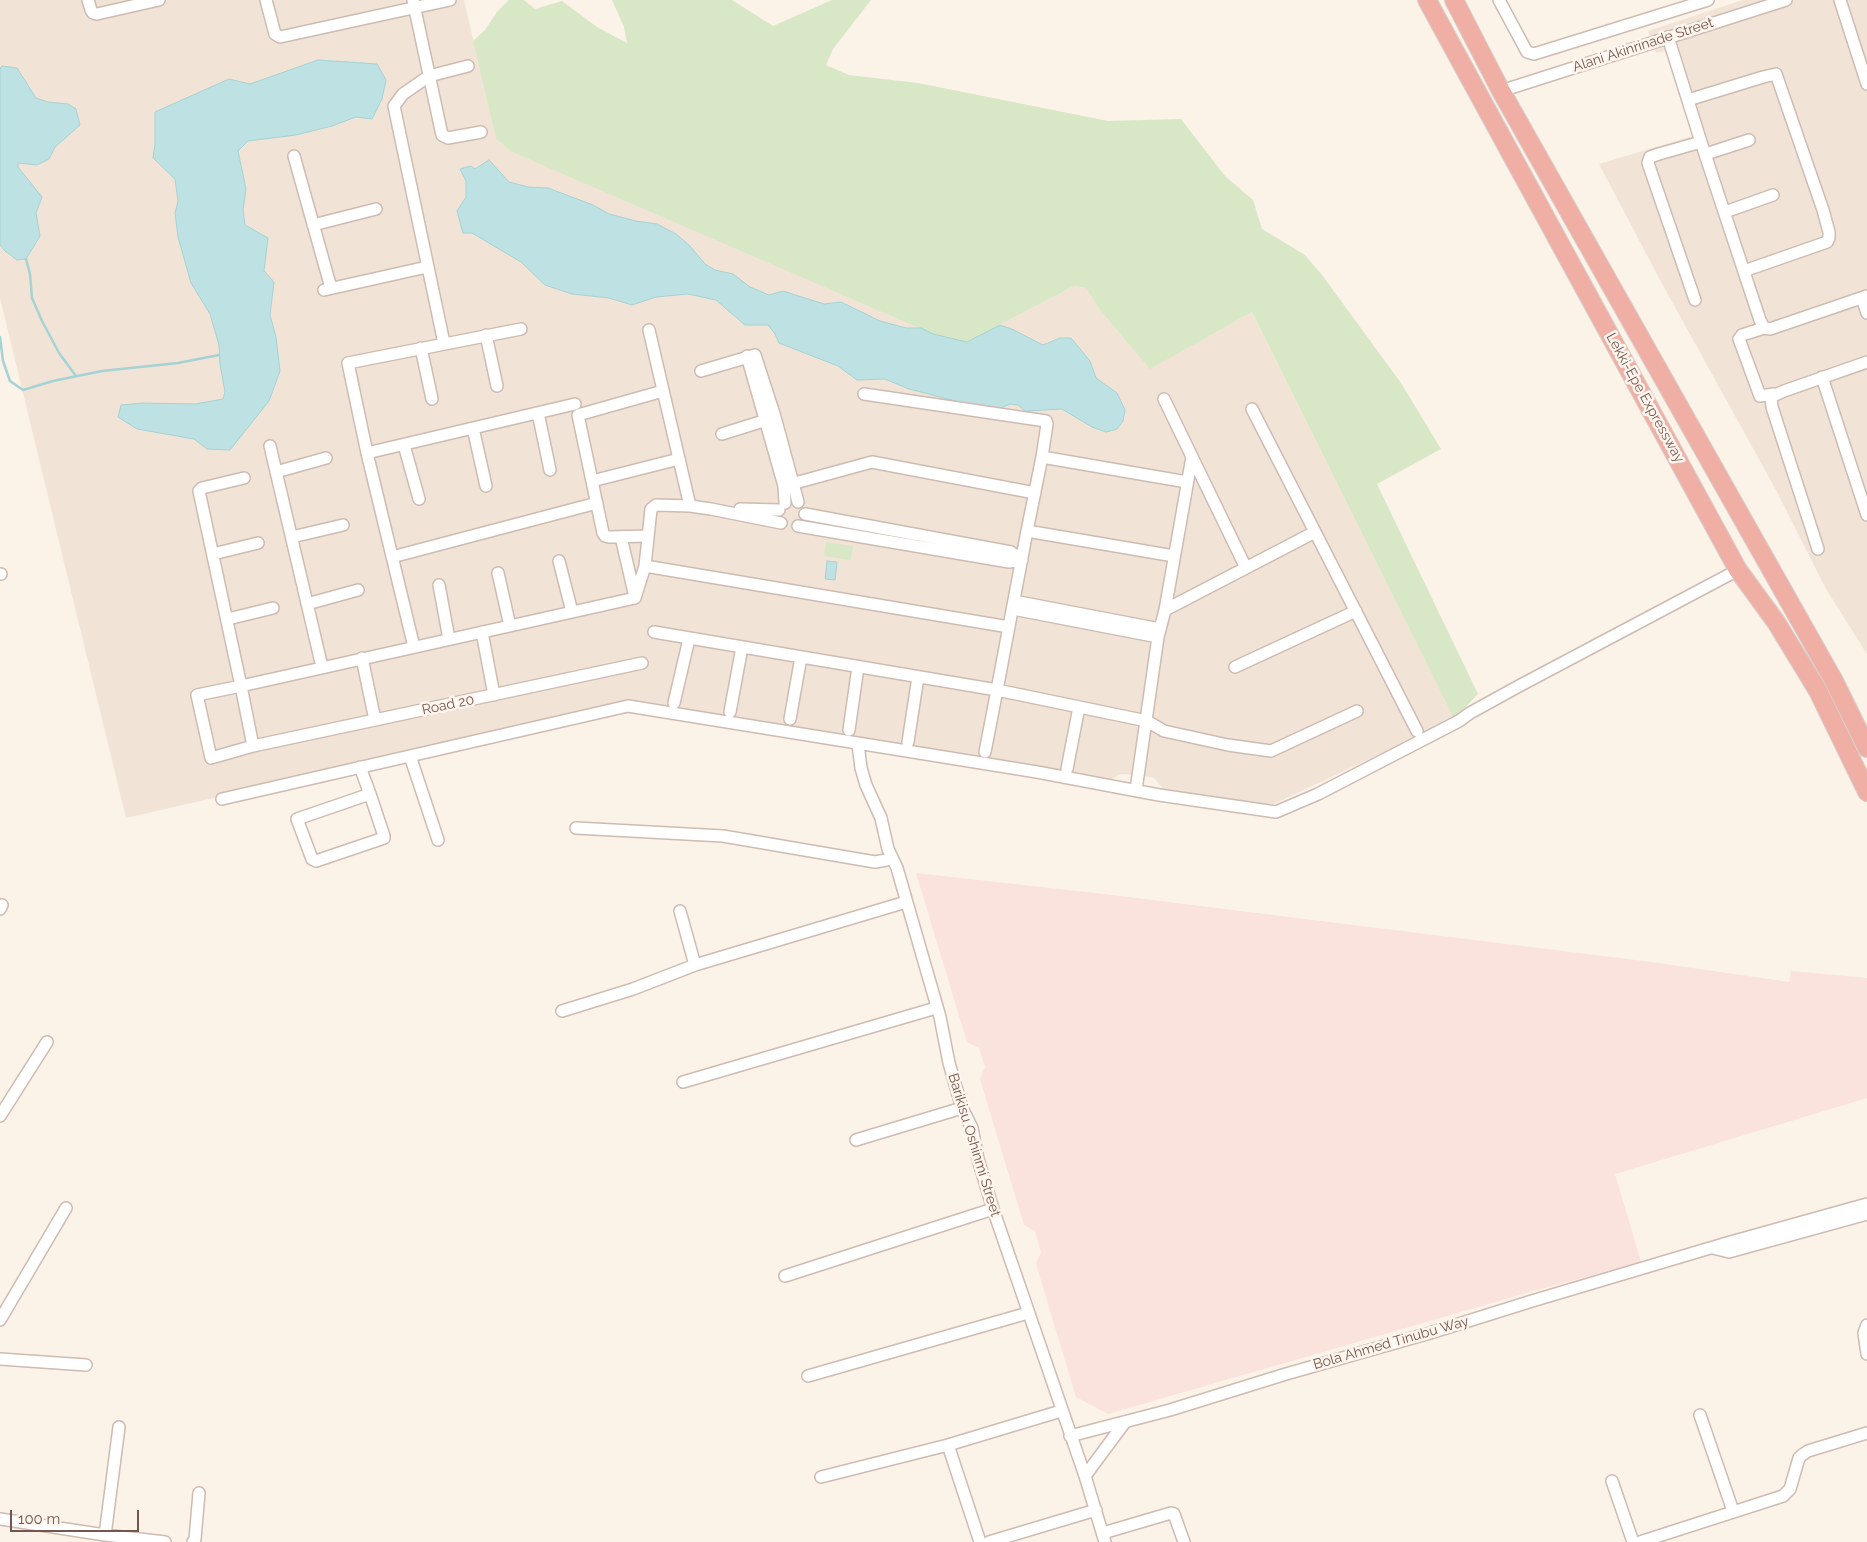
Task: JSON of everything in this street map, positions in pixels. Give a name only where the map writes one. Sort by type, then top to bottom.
[{"type":"highway","name":"Lekki-Epe Expressway","points":[[1427,0],[1738,570],[1776,622],[1818,691],[1867,792]]},
{"type":"highway","name":"Lekki-Epe Expressway","points":[[1454,0],[1501,91],[1834,681],[1867,748]]},
{"type":"street","points":[[88,0],[90,10],[97,14],[159,0]]},
{"type":"street","points":[[266,0],[275,34],[280,37],[414,4],[450,0]]},
{"type":"street","points":[[1499,0],[1527,52],[1534,54],[1708,0]]},
{"type":"street","name":"Alani Akinrinade Street","points":[[1501,91],[1668,36],[1786,0]]},
{"type":"street","points":[[1840,0],[1867,84]]},
{"type":"street","points":[[414,4],[442,135],[448,138],[481,132]]},
{"type":"street","points":[[1668,36],[1701,142],[1764,328]]},
{"type":"street","points":[[444,343],[394,106],[403,94],[428,76],[468,66]]},
{"type":"street","points":[[1688,100],[1763,76],[1776,74],[1825,217],[1829,232],[1827,242],[1744,271]]},
{"type":"street","points":[[1706,154],[1749,140]]},
{"type":"street","points":[[1695,300],[1648,163],[1650,157],[1701,142]]},
{"type":"street","points":[[294,156],[313,225],[327,289],[427,266]]},
{"type":"street","points":[[1725,212],[1773,195]]},
{"type":"street","points":[[313,225],[376,209]]},
{"type":"street","points":[[1867,314],[1865,297],[1770,329],[1764,328],[1742,335],[1739,339],[1760,396],[1774,394],[1867,362]]},
{"type":"street","points":[[414,647],[367,453],[348,362],[521,328]]},
{"type":"street","points":[[649,330],[690,506]]},
{"type":"street","points":[[486,335],[497,386]]},
{"type":"street","points":[[421,348],[432,399]]},
{"type":"street","points":[[701,371],[751,356],[789,485],[804,509],[805,514],[798,526]]},
{"type":"street","points":[[1822,377],[1864,493],[1867,515]]},
{"type":"street","points":[[648,536],[605,536],[578,415],[663,392]]},
{"type":"street","points":[[864,394],[1042,420],[1047,424],[985,752]]},
{"type":"street","points":[[1774,394],[1771,401],[1772,407],[1818,549]]},
{"type":"street","points":[[1164,400],[1246,568]]},
{"type":"street","points":[[367,453],[576,404]]},
{"type":"street","points":[[1252,409],[1417,731]]},
{"type":"street","points":[[538,413],[550,470]]},
{"type":"street","points":[[722,434],[770,419]]},
{"type":"street","points":[[473,428],[486,486]]},
{"type":"street","points":[[404,444],[419,499]]},
{"type":"street","points":[[270,446],[322,667]]},
{"type":"street","points":[[1136,790],[1159,633],[1165,610],[1192,457]]},
{"type":"street","points":[[276,472],[326,458]]},
{"type":"street","points":[[1042,458],[1187,482]]},
{"type":"street","points":[[592,481],[679,459]]},
{"type":"street","points":[[789,485],[872,462],[1035,493]]},
{"type":"street","points":[[244,478],[200,489],[253,746]]},
{"type":"street","points":[[781,523],[778,514],[789,485]]},
{"type":"street","points":[[711,509],[782,506],[789,501],[798,502]]},
{"type":"street","points":[[392,557],[597,503]]},
{"type":"street","points":[[635,598],[645,566],[651,509],[656,505],[711,509],[781,523],[790,527],[798,526],[1009,562],[1022,560]]},
{"type":"street","points":[[805,514],[1011,552],[1022,560]]},
{"type":"street","points":[[292,537],[343,525]]},
{"type":"street","points":[[1027,531],[1174,556]]},
{"type":"street","points":[[1165,610],[1315,532]]},
{"type":"street","points":[[621,537],[635,598]]},
{"type":"street","points":[[213,554],[258,543]]},
{"type":"street","points":[[559,561],[572,612]]},
{"type":"street","points":[[645,566],[1009,628]]},
{"type":"street","points":[[222,799],[628,706],[1037,772],[1269,812],[1282,811],[1459,721],[1519,686],[1738,570]]},
{"type":"street","points":[[498,573],[510,626]]},
{"type":"street","points":[[440,585],[449,639]]},
{"type":"street","points":[[307,604],[358,590]]},
{"type":"street","points":[[241,686],[635,598]]},
{"type":"street","points":[[1014,605],[1159,633]]},
{"type":"street","points":[[228,619],[273,608]]},
{"type":"street","points":[[1235,667],[1356,612]]},
{"type":"street","points":[[482,632],[494,695]]},
{"type":"street","points":[[654,632],[997,690],[1147,721],[1164,731],[1228,745],[1271,751],[1357,711]]},
{"type":"street","points":[[674,703],[689,638]]},
{"type":"street","points":[[730,712],[742,647]]},
{"type":"street","points":[[790,720],[801,657]]},
{"type":"street","points":[[362,658],[375,720]]},
{"type":"street","name":"Road 20","points":[[241,686],[197,695],[212,758],[253,746],[642,663]]},
{"type":"street","points":[[849,730],[858,666]]},
{"type":"street","points":[[908,742],[918,677]]},
{"type":"street","points":[[1067,769],[1079,707]]},
{"type":"street","name":"Barikisu Oshinmi Street","points":[[858,744],[861,768],[866,785],[881,818],[892,859],[897,868],[940,1017],[949,1063],[962,1108],[972,1128],[978,1159],[994,1209],[1061,1411],[1085,1476],[1104,1538]]},
{"type":"street","points":[[410,756],[438,840]]},
{"type":"street","points":[[360,767],[370,794],[384,838],[316,861],[312,859],[297,819],[370,794]]},
{"type":"street","points":[[576,828],[723,836],[875,862],[892,859]]},
{"type":"street","points":[[562,1011],[633,989],[695,965],[906,902]]},
{"type":"street","points":[[680,911],[695,965]]},
{"type":"street","points":[[683,1082],[936,1008]]},
{"type":"street","points":[[0,1116],[47,1042]]},
{"type":"street","points":[[856,1140],[962,1108]]},
{"type":"street","name":"Bola Ahmed Tinubu Way","points":[[1070,1436],[1125,1422],[1430,1333],[1712,1247],[1867,1204]]},
{"type":"street","points":[[0,1320],[66,1208]]},
{"type":"street","points":[[784,1276],[994,1209]]},
{"type":"street","points":[[1712,1247],[1729,1252],[1867,1214]]},
{"type":"street","points":[[808,1376],[1028,1313]]},
{"type":"street","points":[[1867,1325],[1864,1333],[1867,1354]]},
{"type":"street","points":[[0,1359],[86,1364]]},
{"type":"street","points":[[821,1477],[948,1445],[1061,1411]]},
{"type":"street","points":[[1700,1415],[1733,1511]]},
{"type":"street","points":[[1085,1476],[1125,1422]]},
{"type":"street","points":[[105,1535],[120,1427]]},
{"type":"street","points":[[1640,1542],[1783,1496],[1790,1489],[1799,1458],[1808,1451],[1867,1433]]},
{"type":"street","points":[[948,1445],[980,1542]]},
{"type":"street","points":[[1612,1481],[1633,1542]]},
{"type":"street","points":[[193,1542],[195,1539],[199,1493]]},
{"type":"street","points":[[989,1542],[1096,1510]]},
{"type":"street","points":[[1104,1538],[1171,1513],[1174,1514],[1184,1542]]},
{"type":"street","points":[[0,1519],[165,1542]]},
{"type":"shaded area","points":[[0,0],[464,0],[496,139],[512,152],[967,342],[1074,286],[1086,288],[1100,310],[1150,368],[1252,312],[1454,719],[1274,804],[1258,804],[1164,790],[1154,778],[1139,775],[1121,774],[1110,780],[628,703],[126,818],[0,298]]},
{"type":"shaded area","points":[[1743,0],[1867,0],[1867,654],[1826,589],[1776,490],[1660,280],[1599,164],[1693,136],[1665,51],[1656,53],[1648,31]]},
{"type":"shaded area","points":[[916,873],[1104,894],[1651,962],[1789,982],[1791,971],[1867,978],[1867,1098],[1615,1174],[1641,1262],[1530,1292],[1108,1414],[1076,1397],[1036,1264],[1041,1252],[1035,1231],[1024,1225],[980,1079],[985,1067],[979,1048],[967,1042]]},
{"type":"green space","points":[[509,0],[524,0],[535,9],[562,1],[597,27],[627,43],[624,27],[612,0],[732,0],[773,26],[832,0],[871,0],[833,49],[826,65],[849,75],[918,83],[1108,121],[1181,119],[1225,176],[1253,200],[1262,229],[1305,255],[1322,275],[1401,383],[1441,449],[1377,484],[1478,694],[1454,719],[1252,312],[1150,369],[1100,310],[1086,288],[1074,286],[967,342],[933,334],[512,152],[496,139],[473,41],[485,30],[497,12]]},
{"type":"green space","points":[[826,542],[853,546],[851,560],[824,556]]},
{"type":"water","points":[[318,60],[377,64],[386,80],[382,99],[372,119],[356,117],[332,126],[296,135],[248,141],[238,151],[246,189],[243,210],[245,225],[268,238],[264,271],[274,282],[270,315],[276,337],[280,371],[269,401],[230,450],[207,449],[194,439],[137,429],[118,417],[121,405],[143,403],[195,404],[223,399],[225,392],[219,345],[210,314],[191,283],[178,237],[175,213],[178,201],[175,179],[153,158],[155,112],[229,79],[250,84]]},
{"type":"water","points":[[2,66],[17,68],[36,98],[48,102],[68,104],[76,109],[80,125],[55,147],[49,159],[37,165],[18,163],[18,167],[42,197],[36,213],[40,236],[26,259],[17,260],[0,245],[0,68]]},
{"type":"water","points":[[489,160],[509,182],[528,187],[548,188],[593,205],[609,214],[657,224],[676,234],[689,245],[705,264],[715,270],[733,274],[750,287],[769,295],[783,291],[824,304],[841,302],[880,321],[906,328],[921,328],[933,334],[967,342],[1000,325],[1043,345],[1060,338],[1071,338],[1090,361],[1096,378],[1117,393],[1125,410],[1123,421],[1117,429],[1106,432],[1092,427],[1062,409],[1025,411],[1018,405],[1010,404],[994,411],[909,389],[885,379],[857,380],[838,366],[779,343],[768,325],[745,325],[716,300],[688,294],[656,297],[632,305],[609,298],[572,294],[545,285],[521,262],[472,233],[463,233],[457,211],[466,197],[466,181],[460,169],[471,166],[475,169]]},
{"type":"water","points":[[827,561],[837,562],[835,580],[825,579]]},
{"type":"waterway","points":[[26,259],[30,274],[32,298],[59,353],[76,376]]},
{"type":"waterway","points":[[0,337],[3,361],[10,381],[23,390],[53,381],[102,371],[178,363],[219,355]]}]
